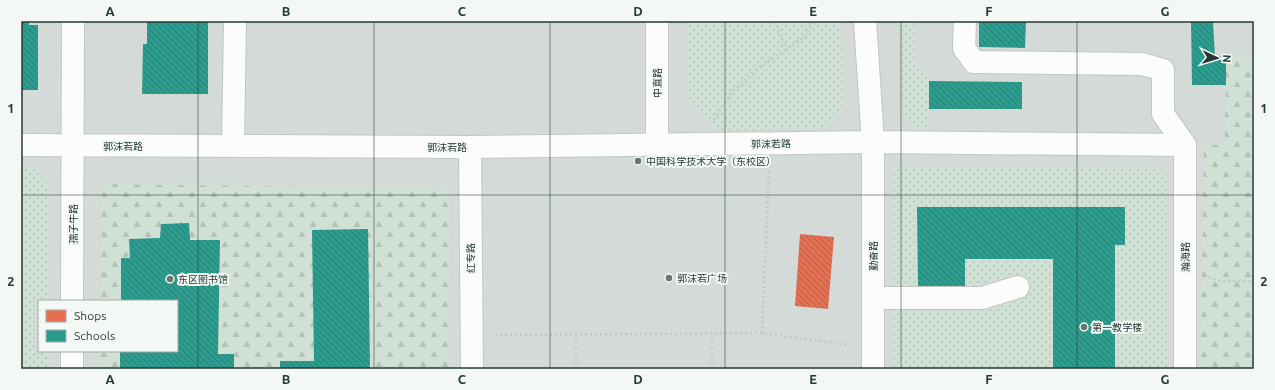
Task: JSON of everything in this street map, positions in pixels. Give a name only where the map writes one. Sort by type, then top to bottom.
[{"type":"street","name":"孺子牛路","points":[[72,300],[73,21]]},
{"type":"street","points":[[233,146],[235,21]]},
{"type":"street","name":"中直路","points":[[656,145],[657,21]]},
{"type":"street","name":"勤奋路","points":[[865,21],[873,142],[873,359]]},
{"type":"street","points":[[965,21],[964,48],[974,62],[1142,64],[1163,70],[1163,114],[1185,145]]},
{"type":"street","name":"郭沫若路","points":[[21,145],[470,147],[873,142],[1185,145]]},
{"type":"street","name":"瀚海路","points":[[1185,145],[1185,369]]},
{"type":"street","name":"红专路","points":[[470,147],[472,369]]},
{"type":"street","points":[[874,298],[982,298],[1018,287]]},
{"type":"street","points":[[72,352],[72,369]]},
{"type":"path","points":[[774,21],[787,48]]},
{"type":"path","points":[[699,145],[732,92],[756,70],[804,37],[816,21]]},
{"type":"path","points":[[762,333],[770,144]]},
{"type":"path","points":[[1185,268],[1221,281],[1252,281]]},
{"type":"path","points":[[712,333],[712,369]]},
{"type":"path","points":[[472,335],[762,333],[873,359]]},
{"type":"path","points":[[576,334],[576,369]]},
{"type":"shaded area","name":"中国科学技术大学（东校区）","points":[[21,21],[1254,21],[1254,369],[21,369]]},
{"type":"green space","points":[[687,21],[842,21],[844,108],[827,126],[810,129],[717,132],[690,99]]},
{"type":"green space","points":[[898,21],[916,21],[916,65],[929,81],[928,129],[913,125],[902,112]]},
{"type":"green space","points":[[1226,57],[1254,58],[1254,369],[1201,369],[1204,146],[1225,144]]},
{"type":"green space","points":[[893,166],[1166,170],[1167,369],[892,369]]},
{"type":"green space","points":[[21,168],[33,168],[47,183],[47,300],[38,300],[38,352],[47,352],[47,369],[21,369]]},
{"type":"green space","points":[[102,184],[450,189],[448,369],[101,369],[101,352],[178,352],[178,300],[101,300]]},
{"type":"building: Shops","points":[[800,234],[834,237],[828,309],[795,306]]},
{"type":"building: Schools","points":[[21,21],[29,21],[29,25],[38,25],[38,90],[21,90]]},
{"type":"building: Schools","points":[[147,21],[208,21],[208,94],[142,94],[143,44],[147,44]]},
{"type":"building: Schools","points":[[979,21],[1026,21],[1025,48],[979,47]]},
{"type":"building: Schools","points":[[1191,21],[1221,21],[1213,23],[1215,56],[1226,57],[1226,85],[1192,85]]},
{"type":"building: Schools","points":[[929,81],[1022,82],[1022,109],[929,109]]},
{"type":"building: Schools","name":"第一教学楼","points":[[917,207],[1125,207],[1125,245],[1115,245],[1115,369],[1053,369],[1053,259],[965,259],[965,286],[918,286]]},
{"type":"building: Schools","name":"东区图书馆","points":[[189,223],[190,240],[220,240],[218,354],[234,354],[234,369],[120,369],[120,352],[178,352],[178,300],[121,300],[121,258],[130,258],[129,239],[160,238],[161,224]]},
{"type":"building: Schools","points":[[368,229],[370,369],[280,369],[280,361],[314,361],[312,230]]},
{"type":"place","name":"中国科学技术大学（东校区）","points":[[638,161]]},
{"type":"place","name":"郭沫若广场","points":[[669,278]]},
{"type":"place","name":"东区图书馆","points":[[170,279]]},
{"type":"place","name":"第一教学楼","points":[[1084,327]]}]
